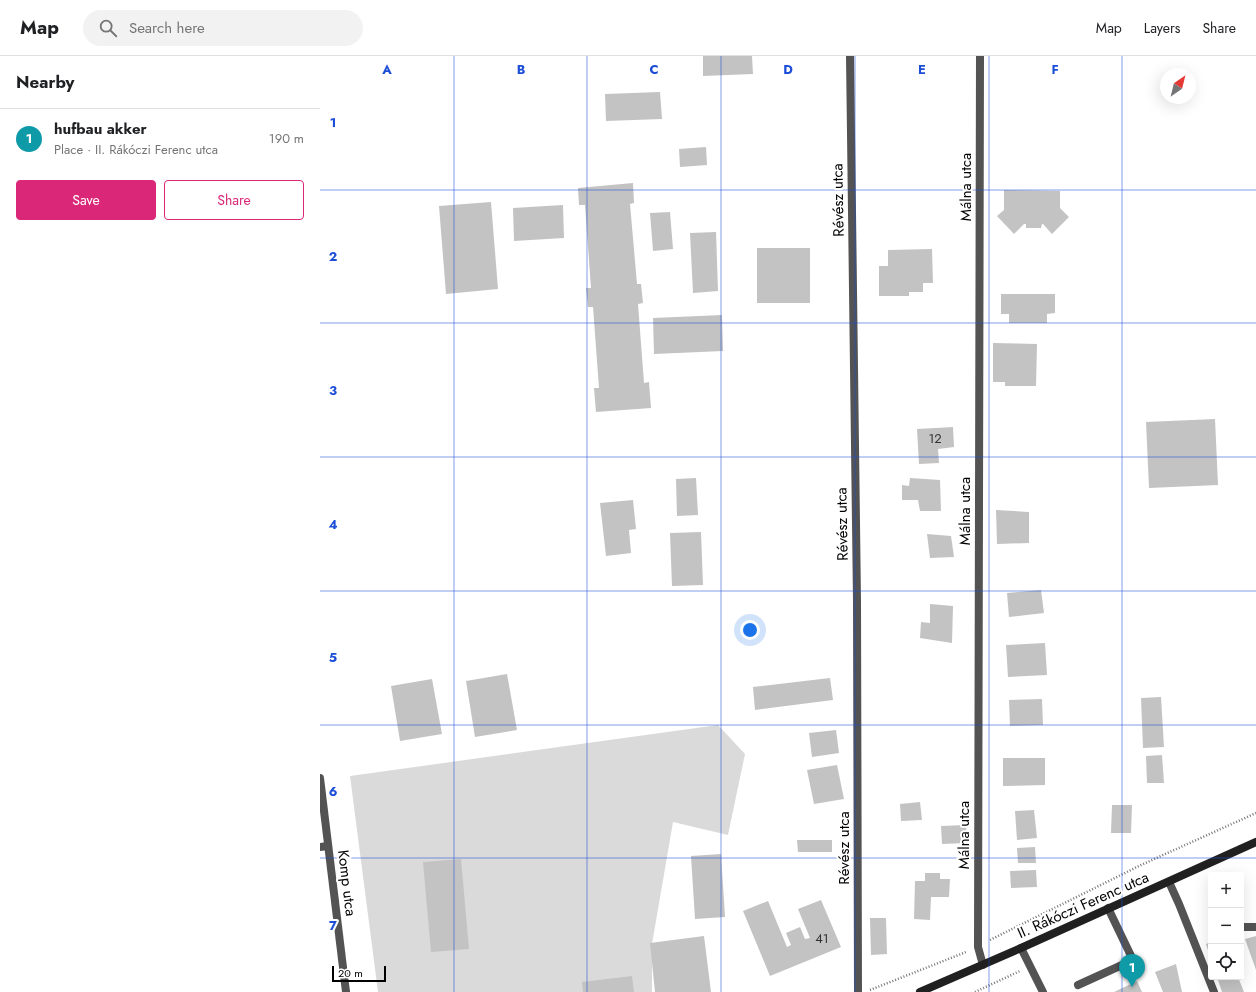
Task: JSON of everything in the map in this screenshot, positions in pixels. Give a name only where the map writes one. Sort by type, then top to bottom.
[{"type":"main road","name":"II. Rákóczi Ferenc utca","points":[[920,992],[1256,842]]},
{"type":"street","name":"Révész utca","points":[[850,56],[857,602],[858,992]]},
{"type":"street","name":"Málna utca","points":[[980,56],[978,946],[983,965]]},
{"type":"street","name":"Komp utca","points":[[320,778],[324,846],[346,992]]},
{"type":"street","points":[[1169,882],[1214,992]]},
{"type":"street","points":[[1078,985],[1133,960],[1108,908]]},
{"type":"street","points":[[1244,926],[1256,927]]},
{"type":"street","points":[[1021,948],[1043,992]]},
{"type":"path","points":[[866,992],[978,946],[1141,866],[1256,814]]},
{"type":"path","points":[[975,992],[1030,967]]},
{"type":"shaded area","points":[[718,725],[745,754],[728,835],[673,822],[652,944],[652,992],[378,992],[350,776]]},
{"type":"building","points":[[703,56],[752,56],[753,74],[703,76]]},
{"type":"building","points":[[660,92],[662,119],[606,121],[605,94]]},
{"type":"building","points":[[706,147],[707,165],[680,167],[679,149]]},
{"type":"building","points":[[633,183],[634,203],[630,204],[637,284],[641,284],[643,303],[638,304],[644,383],[649,382],[651,408],[596,412],[594,388],[599,388],[593,307],[588,307],[586,288],[591,288],[585,205],[579,205],[578,188]]},
{"type":"building","points":[[1004,190],[1060,191],[1060,208],[1069,217],[1052,234],[1043,224],[1041,228],[1026,228],[1026,224],[1024,224],[1014,234],[997,216],[1004,210]]},
{"type":"building","points":[[491,202],[498,289],[446,294],[439,206]]},
{"type":"building","points":[[563,205],[564,238],[514,241],[513,208]]},
{"type":"building","points":[[670,212],[673,249],[653,251],[650,213]]},
{"type":"building","points":[[716,232],[718,291],[693,293],[690,233]]},
{"type":"building","points":[[757,248],[810,248],[810,303],[757,303]]},
{"type":"building","points":[[932,249],[933,283],[923,283],[923,292],[909,292],[909,296],[879,296],[879,266],[888,266],[888,250]]},
{"type":"building","points":[[1001,294],[1055,294],[1055,313],[1047,314],[1047,323],[1009,323],[1009,314],[1001,314]]},
{"type":"building","points":[[722,315],[723,351],[654,354],[653,318]]},
{"type":"building","points":[[993,343],[1037,344],[1036,386],[1005,386],[1005,382],[993,382]]},
{"type":"building","points":[[1215,419],[1218,485],[1149,488],[1146,422]]},
{"type":"building","points":[[953,427],[954,447],[938,449],[939,463],[919,464],[917,429]]},
{"type":"building","points":[[696,478],[698,515],[677,516],[676,479]]},
{"type":"building","points":[[910,478],[940,480],[941,511],[920,511],[918,500],[902,500],[902,485],[909,486]]},
{"type":"building","points":[[633,500],[636,529],[629,530],[631,553],[606,556],[600,503]]},
{"type":"building","points":[[996,510],[1029,512],[1029,543],[997,544]]},
{"type":"building","points":[[701,532],[703,585],[672,586],[670,533]]},
{"type":"building","points":[[927,534],[951,536],[954,557],[930,558]]},
{"type":"building","points":[[1041,590],[1044,613],[1009,617],[1007,593]]},
{"type":"building","points":[[930,604],[953,606],[952,643],[920,638],[921,622],[930,623]]},
{"type":"building","points":[[1045,643],[1047,675],[1008,677],[1006,645]]},
{"type":"building","points":[[507,674],[517,730],[475,737],[466,681]]},
{"type":"building","points":[[830,678],[833,700],[755,710],[753,687]]},
{"type":"building","points":[[432,679],[442,734],[400,741],[391,686]]},
{"type":"building","points":[[1161,697],[1164,747],[1143,748],[1141,698]]},
{"type":"building","points":[[1042,699],[1043,725],[1010,726],[1009,700]]},
{"type":"building","points":[[836,730],[839,753],[812,757],[809,733]]},
{"type":"building","points":[[1162,755],[1164,783],[1147,783],[1146,756]]},
{"type":"building","points":[[1003,758],[1045,758],[1045,785],[1003,786]]},
{"type":"building","points":[[837,765],[844,799],[814,804],[807,770]]},
{"type":"building","points":[[920,802],[922,820],[901,821],[900,804]]},
{"type":"building","points":[[1112,805],[1132,805],[1131,833],[1111,833]]},
{"type":"building","points":[[1034,810],[1037,838],[1017,840],[1015,811]]},
{"type":"building","points":[[966,825],[967,843],[942,844],[941,826]]},
{"type":"building","points":[[797,840],[832,840],[832,852],[798,852]]},
{"type":"building","points":[[1035,847],[1036,863],[1018,863],[1017,848]]},
{"type":"building","points":[[721,854],[725,917],[695,919],[691,856]]},
{"type":"building","points":[[461,859],[469,949],[431,952],[423,862]]},
{"type":"building","points":[[1036,870],[1037,887],[1011,888],[1010,871]]},
{"type":"building","points":[[925,873],[940,873],[940,879],[950,879],[949,897],[931,897],[930,920],[914,919],[915,881],[925,881]]},
{"type":"building","points":[[821,900],[841,947],[770,976],[743,911],[768,901],[787,947],[791,945],[786,933],[800,927],[805,939],[810,938],[798,909]]},
{"type":"building","points":[[870,918],[886,918],[887,954],[871,955]]},
{"type":"building","points":[[704,936],[711,992],[655,992],[650,943]]},
{"type":"building","points":[[1256,936],[1256,970],[1245,939]]},
{"type":"building","points":[[1176,964],[1182,992],[1163,992],[1155,972]]},
{"type":"building","points":[[632,976],[634,992],[583,992],[582,982]]},
{"type":"building","points":[[1218,980],[1239,980],[1244,992],[1222,992]]},
{"type":"building","points":[[1137,981],[1142,992],[1114,992]]},
{"type":"place","name":"hufbau akker","points":[[1132,987]]}]
